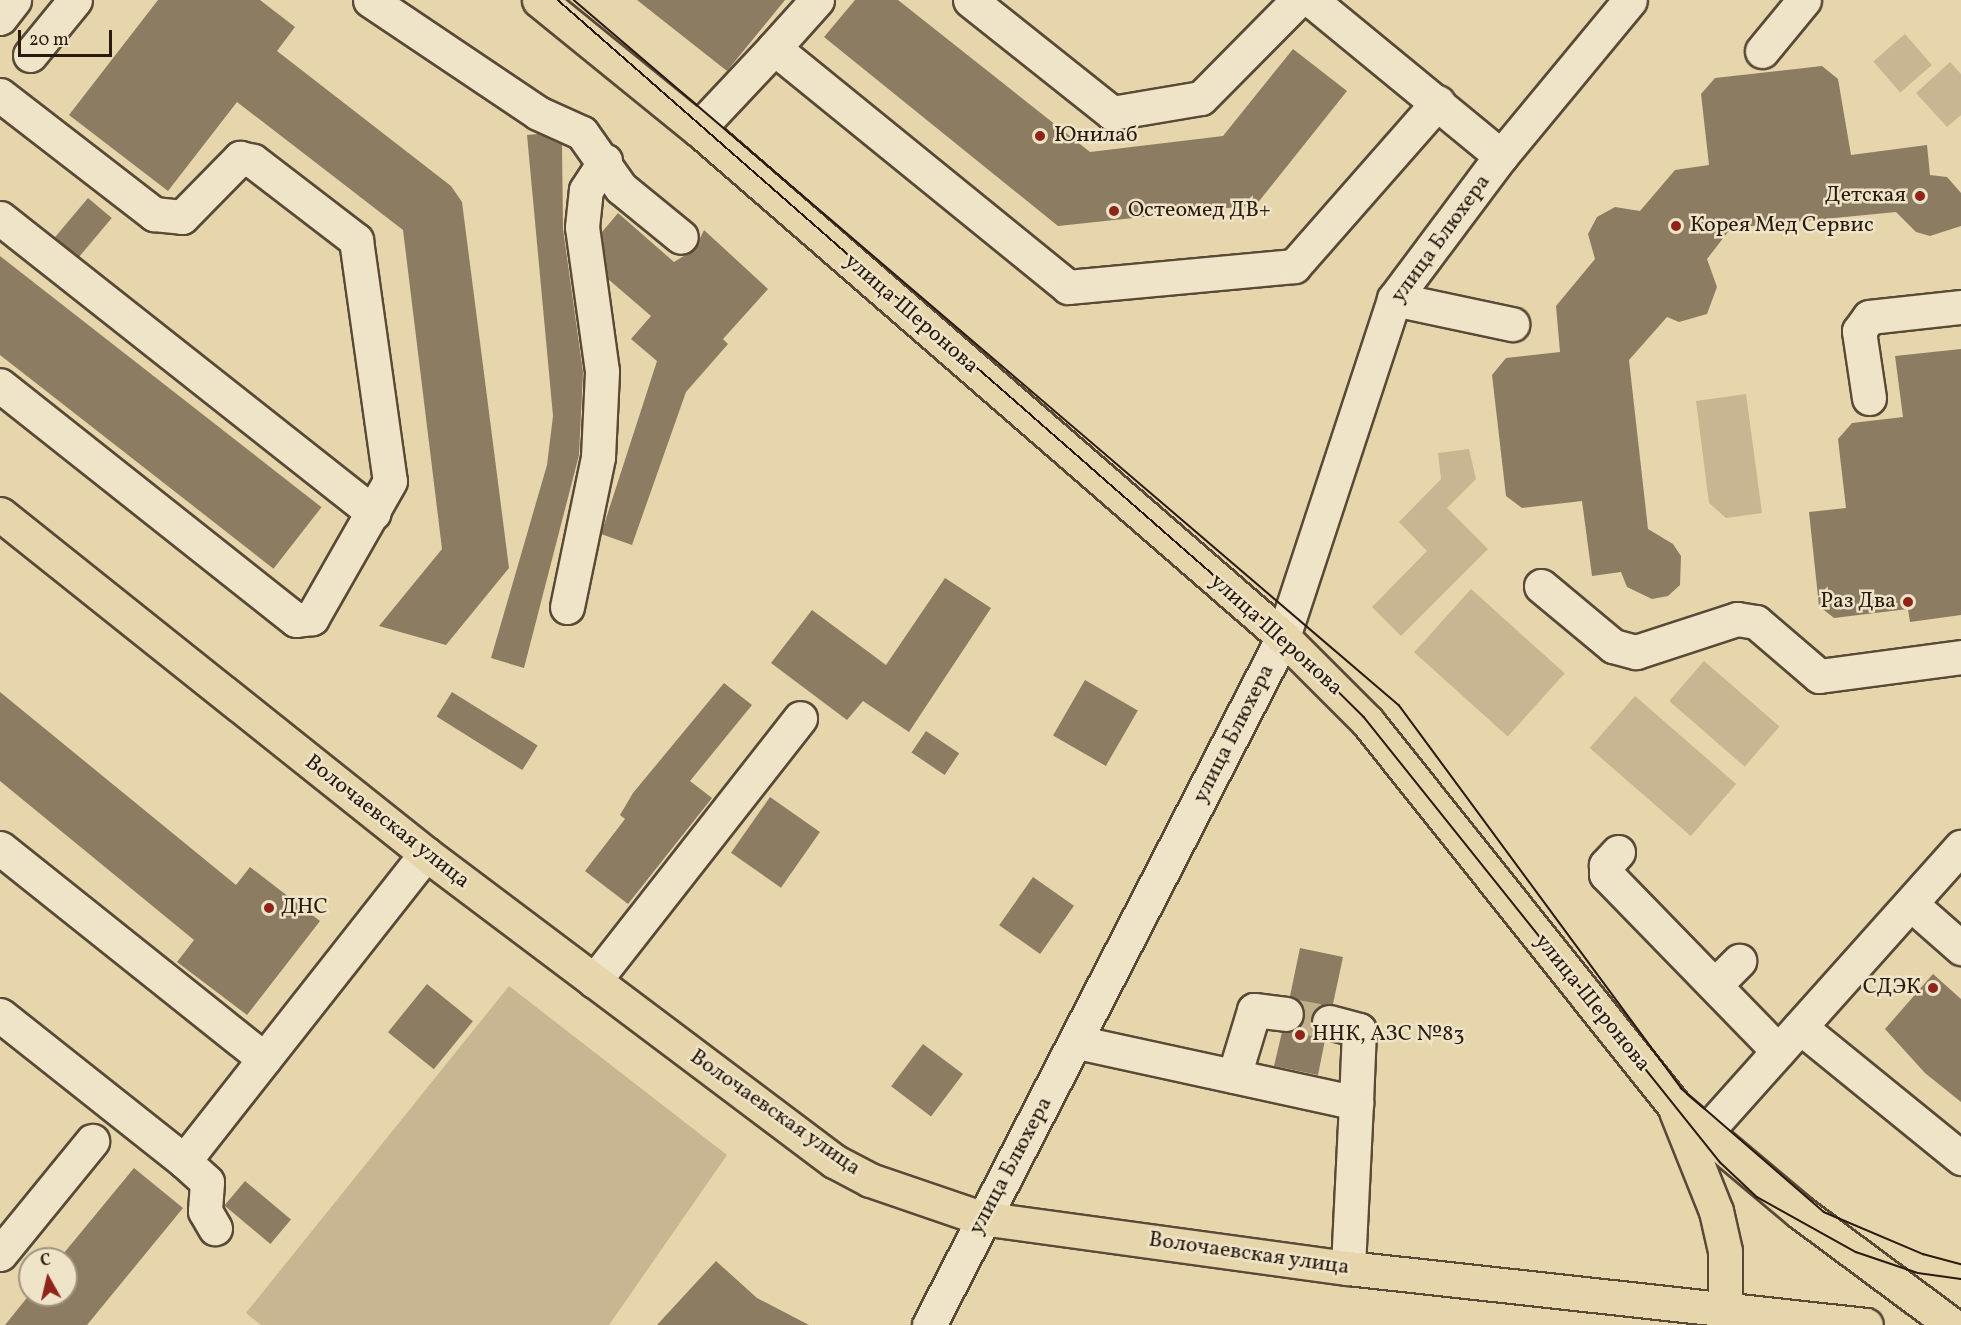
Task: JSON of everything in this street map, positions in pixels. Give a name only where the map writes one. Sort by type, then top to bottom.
[{"type":"main road","name":"улица Шеронова","points":[[539,0],[698,129],[1283,637],[1367,721],[1675,1107],[1800,1212],[1952,1325]]},
{"type":"main road","name":"Волочаевская улица","points":[[0,514],[426,854],[834,1161],[910,1196],[981,1218],[1348,1268],[1725,1318],[1866,1325]]},
{"type":"main road","points":[[1675,1107],[1716,1211],[1725,1251],[1725,1318]]},
{"type":"street","points":[[0,18],[14,0]]},
{"type":"street","points":[[30,55],[75,0]]},
{"type":"street","points":[[370,0],[538,113],[582,133],[605,161],[621,188],[681,237]]},
{"type":"street","points":[[698,129],[817,0]]},
{"type":"street","points":[[970,0],[1112,113],[1201,98],[1298,0]]},
{"type":"street","points":[[1311,0],[1501,156]]},
{"type":"street","name":"улица Блюхера","points":[[929,1325],[981,1218],[1077,1042],[1283,637],[1394,299],[1501,156],[1630,0]]},
{"type":"street","points":[[1762,51],[1804,0]]},
{"type":"street","points":[[774,48],[1068,287],[1294,266],[1438,102]]},
{"type":"street","points":[[0,95],[154,214],[182,217],[240,158],[253,161],[356,240],[390,473],[373,513],[312,618],[296,620],[0,385]]},
{"type":"street","points":[[567,608],[598,458],[602,371],[582,227],[586,190],[605,161]]},
{"type":"street","points":[[0,218],[373,513]]},
{"type":"street","points":[[1394,299],[1512,324]]},
{"type":"street","points":[[1869,398],[1859,331],[1869,317],[1961,307]]},
{"type":"street","points":[[1541,586],[1613,646],[1636,652],[1737,619],[1756,622],[1820,676],[1961,657]]},
{"type":"street","points":[[594,981],[800,718]]},
{"type":"street","points":[[1705,1133],[1961,847]]},
{"type":"street","points":[[0,848],[264,1059]]},
{"type":"street","points":[[1618,852],[1606,865],[1606,874],[1716,984],[1778,1051]]},
{"type":"street","points":[[184,1161],[426,854]]},
{"type":"street","points":[[1911,904],[1961,948]]},
{"type":"street","points":[[1716,984],[1739,961]]},
{"type":"street","points":[[1234,1076],[1254,1010],[1286,1014]]},
{"type":"street","points":[[0,1015],[184,1161],[207,1182],[205,1211],[215,1228]]},
{"type":"street","points":[[1329,1023],[1359,1030],[1348,1268]]},
{"type":"street","points":[[1800,1027],[1961,1158]]},
{"type":"street","points":[[1077,1042],[1356,1103]]},
{"type":"street","points":[[0,1254],[92,1141]]},
{"type":"shaded area","points":[[1905,34],[1932,65],[1900,92],[1873,62]]},
{"type":"shaded area","points":[[1950,62],[1961,74],[1961,115],[1947,127],[1916,93]]},
{"type":"shaded area","points":[[1746,394],[1762,513],[1726,518],[1709,503],[1696,401]]},
{"type":"shaded area","points":[[1469,449],[1476,479],[1447,508],[1488,549],[1401,636],[1372,607],[1427,551],[1399,522],[1441,479],[1438,453]]},
{"type":"shaded area","points":[[1471,589],[1565,673],[1508,736],[1414,652]]},
{"type":"shaded area","points":[[1704,661],[1779,727],[1745,767],[1669,701]]},
{"type":"shaded area","points":[[1635,696],[1736,784],[1691,836],[1590,748]]},
{"type":"shaded area","points":[[509,986],[727,1155],[609,1325],[261,1325],[246,1313]]},
{"type":"building","points":[[158,0],[260,0],[295,27],[277,51],[451,186],[462,202],[509,568],[446,645],[379,626],[442,549],[403,230],[237,102],[168,191],[69,115]]},
{"type":"building","points":[[637,0],[785,0],[727,71]]},
{"type":"building","points":[[855,0],[898,0],[1090,152],[1223,136],[1293,49],[1347,91],[1256,205],[1058,226],[824,37]]},
{"type":"building","points":[[1822,66],[1838,79],[1851,155],[1927,145],[1930,175],[1947,177],[1961,193],[1961,226],[1930,236],[1916,232],[1896,212],[1731,228],[1707,259],[1717,287],[1707,314],[1679,322],[1667,317],[1629,360],[1648,529],[1673,544],[1681,556],[1680,585],[1668,596],[1652,599],[1627,587],[1621,572],[1592,576],[1582,501],[1522,508],[1506,496],[1492,375],[1506,358],[1560,352],[1556,306],[1595,259],[1588,234],[1597,217],[1615,207],[1640,211],[1675,170],[1709,165],[1701,94],[1715,78]]},
{"type":"building","points":[[538,134],[562,145],[563,229],[583,372],[579,455],[524,668],[491,658],[547,465],[553,416],[527,135]]},
{"type":"building","points":[[88,198],[112,218],[78,258],[55,238]]},
{"type":"building","points":[[618,213],[674,262],[695,249],[704,230],[768,289],[723,339],[728,344],[686,392],[632,545],[601,534],[657,361],[631,339],[651,316],[608,279],[602,232]]},
{"type":"building","points":[[0,256],[322,507],[273,569],[0,355]]},
{"type":"building","points":[[1961,349],[1961,615],[1910,622],[1908,609],[1834,618],[1819,606],[1809,512],[1846,508],[1838,439],[1852,423],[1903,417],[1895,356]]},
{"type":"building","points":[[945,578],[991,608],[909,732],[863,701],[847,720],[771,663],[812,610],[886,665]]},
{"type":"building","points":[[1085,680],[1138,710],[1106,766],[1053,735]]},
{"type":"building","points":[[724,683],[752,705],[690,781],[712,798],[628,904],[585,871],[625,819],[620,815],[633,793]]},
{"type":"building","points":[[0,692],[236,885],[250,867],[320,921],[247,1015],[177,962],[194,940],[0,781]]},
{"type":"building","points":[[452,692],[538,746],[522,770],[437,717]]},
{"type":"building","points":[[926,731],[959,753],[945,775],[911,753]]},
{"type":"building","points":[[770,797],[820,832],[781,888],[731,853]]},
{"type":"building","points":[[1033,877],[1074,906],[1040,954],[999,925]]},
{"type":"building","points":[[1300,948],[1343,957],[1333,1004],[1316,1008],[1311,1018],[1315,1035],[1325,1040],[1318,1075],[1274,1066],[1282,1032],[1294,1031],[1304,1017],[1303,1006],[1290,996]]},
{"type":"building","points":[[1933,974],[1961,999],[1961,1102],[1925,1073],[1885,1029]]},
{"type":"building","points":[[427,984],[473,1021],[434,1069],[388,1032]]},
{"type":"building","points":[[923,1044],[963,1074],[931,1116],[891,1086]]},
{"type":"building","points":[[134,1168],[183,1208],[87,1325],[5,1325],[20,1307],[78,1307],[78,1247],[69,1247]]},
{"type":"building","points":[[245,1181],[291,1220],[270,1244],[224,1206]]},
{"type":"building","points":[[716,1261],[757,1298],[809,1325],[657,1325]]},
{"type":"tunnel","points":[[1286,1014],[1329,1022]]},
{"type":"tram line","points":[[558,0],[1273,627],[1364,717],[1720,1162],[1757,1197],[1856,1252],[1918,1273],[1961,1279]]},
{"type":"tram line","points":[[574,0],[1399,705],[1681,1088],[1824,1212],[1923,1254],[1961,1264]]},
{"type":"place","name":"Юнилаб","points":[[1040,136]]},
{"type":"place","name":"Детская","points":[[1920,196]]},
{"type":"place","name":"Остеомед ДВ+","points":[[1114,211]]},
{"type":"place","name":"Корея Мед Сервис","points":[[1676,226]]},
{"type":"place","name":"Раз Два","points":[[1908,602]]},
{"type":"place","name":"ДНС","points":[[269,908]]},
{"type":"place","name":"СДЭК","points":[[1933,988]]},
{"type":"place","name":"ННК, АЗС №83","points":[[1300,1035]]}]
